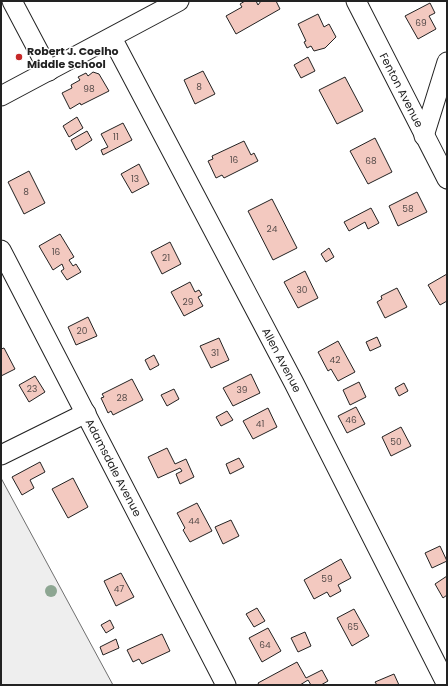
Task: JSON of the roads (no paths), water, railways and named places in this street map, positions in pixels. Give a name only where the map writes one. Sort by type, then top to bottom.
[{"type":"street","points":[[12,1],[49,71]]},
{"type":"street","points":[[1,96],[179,1]]},
{"type":"street","name":"Fenton Avenue","points":[[356,1],[447,179]]},
{"type":"street","name":"Allen Avenue","points":[[112,38],[294,383],[447,685]]},
{"type":"street","points":[[424,136],[447,62]]},
{"type":"street","name":"Adamsdale Avenue","points":[[1,250],[226,685]]},
{"type":"street","points":[[1,455],[86,413]]},
{"type":"place","name":"Robert J. Coelho Middle School","points":[[19,57]]}]
